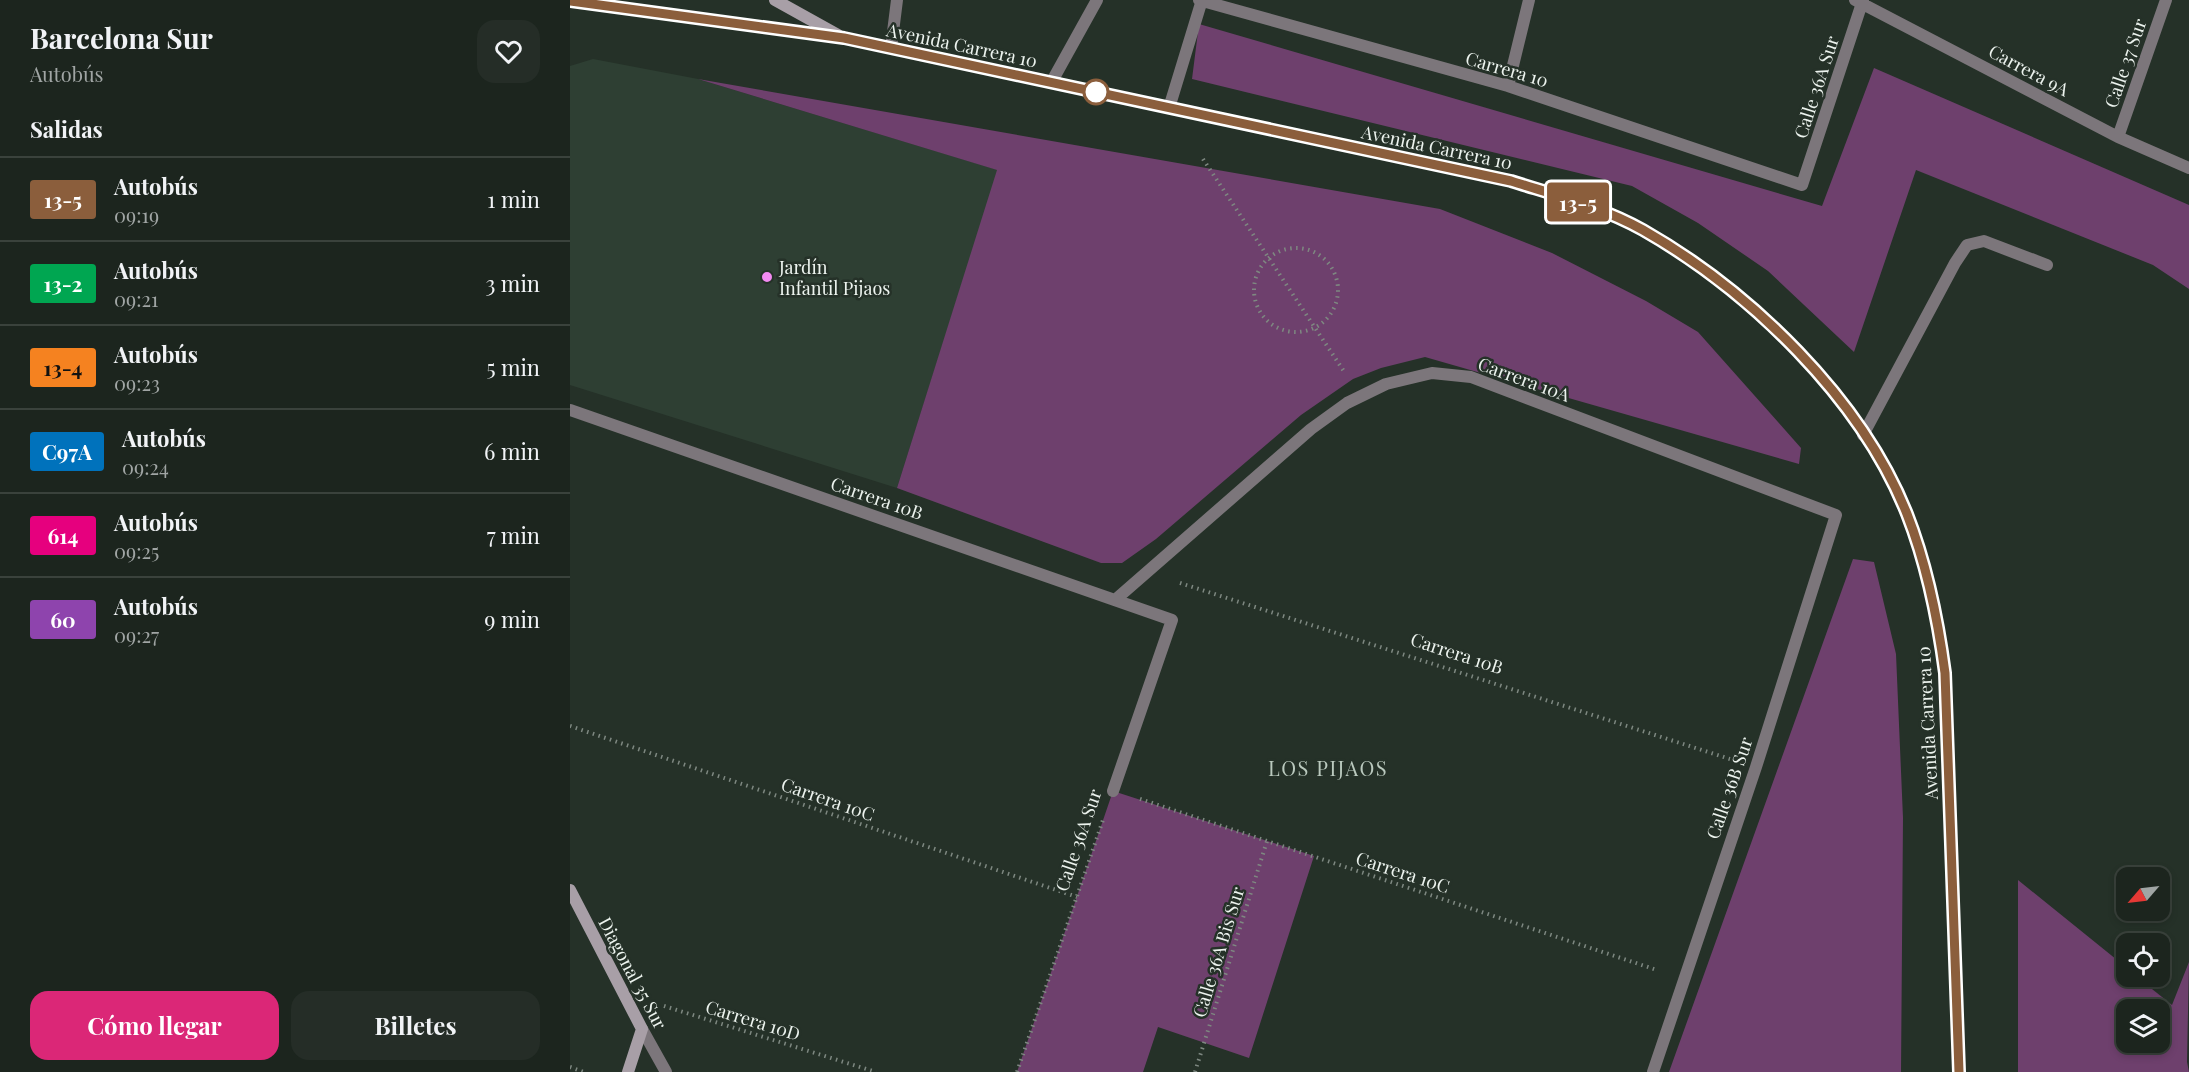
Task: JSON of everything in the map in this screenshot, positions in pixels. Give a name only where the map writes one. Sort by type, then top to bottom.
[{"type":"main road","name":"Avenida Carrera 10","points":[[775,0],[844,38]]},
{"type":"main road","name":"Avenida Carrera 10","points":[[570,2],[844,38],[1511,181],[1575,201],[1641,229],[1714,275],[1780,331],[1829,388],[1885,468],[1907,515],[1938,625],[1945,673],[1959,1072]]},
{"type":"main road","name":"Diagonal 35 Sur","points":[[570,890],[642,1029]]},
{"type":"main road","points":[[628,1072],[642,1029]]},
{"type":"street","points":[[891,48],[897,0]]},
{"type":"street","points":[[1051,83],[1097,0]]},
{"type":"street","points":[[1169,108],[1201,0]]},
{"type":"street","name":"Carrera 10","points":[[1201,0],[1508,86],[1802,185]]},
{"type":"street","points":[[1508,86],[1529,0]]},
{"type":"street","name":"Calle 37 Sur","points":[[2118,137],[2166,0]]},
{"type":"street","name":"Carrera 9A","points":[[1860,1],[2118,137],[2189,168]]},
{"type":"street","name":"Calle 36A Sur","points":[[1802,185],[1860,1]]},
{"type":"street","points":[[1863,435],[1955,263],[1967,246],[1984,241],[2047,265]]},
{"type":"street","name":"Carrera 10A","points":[[1115,600],[1311,429],[1360,396],[1386,384],[1432,373],[1471,377],[1836,515]]},
{"type":"street","name":"Carrera 10B","points":[[570,410],[1172,620]]},
{"type":"street","name":"Calle 36B Sur","points":[[1653,1072],[1756,767],[1836,515]]},
{"type":"street","name":"Calle 36A Sur","points":[[1113,791],[1172,620]]},
{"type":"street","name":"Diagonal 35 Sur","points":[[642,1029],[666,1072]]},
{"type":"path","points":[[1203,159],[1360,396]]},
{"type":"path","points":[[1309,249],[1331,266],[1338,292],[1335,305],[1328,317],[1314,327],[1292,332],[1278,328],[1259,309],[1254,281],[1260,267],[1268,258],[1282,250],[1309,249]]},
{"type":"path","name":"Carrera 10B","points":[[1147,572],[1756,767]]},
{"type":"path","name":"Carrera 10C","points":[[570,726],[1077,897]]},
{"type":"path","name":"Carrera 10C","points":[[1113,791],[1683,979]]},
{"type":"path","name":"Calle 36A Sur","points":[[1017,1072],[1113,791]]},
{"type":"path","name":"Calle 36A Bis Sur","points":[[1195,1072],[1266,841]]},
{"type":"path","name":"Carrera 10D","points":[[623,993],[876,1072]]},
{"type":"path","points":[[570,1067],[584,1072]]},
{"type":"shaded area","points":[[1199,24],[1822,206],[1874,68],[2189,205],[2189,289],[2153,265],[1916,170],[1854,352],[1768,271],[1698,223],[1632,186],[1192,79]]},
{"type":"shaded area","name":"Jardín Infantil Pijaos","points":[[593,59],[698,79],[998,170],[897,488],[570,385],[570,66]]},
{"type":"shaded area","points":[[698,79],[1440,209],[1552,253],[1646,301],[1698,332],[1801,448],[1799,464],[1425,357],[1381,368],[1353,379],[1301,415],[1156,539],[1122,563],[1101,563],[897,488],[997,170]]},
{"type":"shaded area","points":[[1853,559],[1874,562],[1896,654],[1903,818],[1901,1072],[1669,1072]]},
{"type":"shaded area","points":[[1113,791],[1314,856],[1249,1058],[1158,1027],[1143,1072],[1017,1072]]},
{"type":"shaded area","points":[[2018,880],[2116,959],[2116,987],[2150,987],[2164,999],[2116,999],[2116,1053],[2170,1053],[2170,1003],[2172,1005],[2189,962],[2187,1062],[2189,1072],[2018,1072]]},
{"type":"bus line","name":"13-5","points":[[570,1],[844,38],[1511,181],[1575,201],[1641,229],[1714,275],[1780,331],[1829,388],[1885,468],[1907,515],[1922,562],[1938,625],[1945,673],[1959,1072]]},
{"type":"place","name":"Jardín Infantil Pijaos","points":[[767,277]]},
{"type":"district","name":"LOS PIJAOS","points":[[1328,767]]}]
